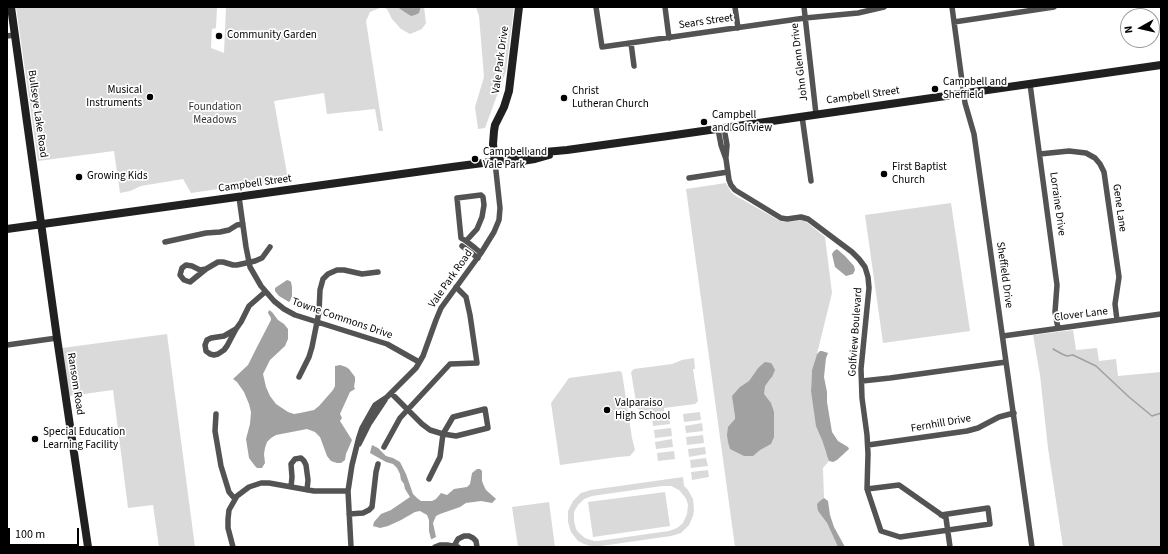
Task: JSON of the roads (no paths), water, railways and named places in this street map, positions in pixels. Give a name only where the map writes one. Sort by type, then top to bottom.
[{"type":"main road","name":"Bullseye Lake Road","points":[[11,7],[11,36],[42,224]]},
{"type":"main road","name":"Vale Park Drive","points":[[495,162],[493,144],[494,131],[509,91],[519,7]]},
{"type":"main road","name":"Campbell Street","points":[[7,229],[506,160],[515,162],[535,159],[567,150],[1161,64]]},
{"type":"main road","name":"Ransom Road","points":[[42,224],[57,338],[88,547]]},
{"type":"street","name":"Sears Street","points":[[596,7],[602,47],[805,18],[858,13],[884,7]]},
{"type":"street","points":[[665,7],[669,38]]},
{"type":"street","points":[[735,7],[738,28]]},
{"type":"street","name":"John Glenn Drive","points":[[804,7],[816,114]]},
{"type":"street","name":"Sheffield Drive","points":[[952,7],[967,113],[974,134],[1032,547]]},
{"type":"street","points":[[954,22],[1020,9],[1054,7]]},
{"type":"street","points":[[631,43],[634,66]]},
{"type":"street","name":"Lorraine Drive","points":[[1030,84],[1057,285],[1055,312],[1058,328]]},
{"type":"street","points":[[802,116],[811,182]]},
{"type":"street","name":"Golfview Boulevard","points":[[721,128],[720,145],[726,159],[731,185],[735,190],[781,218],[787,219],[801,217],[808,219],[852,252],[862,263],[868,277],[869,288],[861,364],[862,398],[868,445],[867,489],[881,531],[900,537],[990,524],[988,508],[941,515]]},
{"type":"street","name":"Gene Lane","points":[[1040,154],[1069,151],[1086,153],[1095,158],[1104,172],[1119,277],[1115,304],[1117,320]]},
{"type":"street","name":"Vale Park Road","points":[[351,547],[348,491],[352,464],[356,450],[369,424],[389,395],[412,373],[420,362],[438,314],[478,258],[498,224],[500,204],[495,162]]},
{"type":"street","points":[[689,178],[728,172]]},
{"type":"street","points":[[464,244],[477,229],[482,217],[484,197],[481,195],[456,198],[461,238],[464,244],[478,258]]},
{"type":"street","name":"Towne Commons Drive","points":[[239,197],[249,263],[255,277],[265,292],[274,301],[288,312],[387,344],[420,362]]},
{"type":"street","points":[[165,242],[206,233],[229,230],[242,224]]},
{"type":"street","points":[[464,244],[481,253]]},
{"type":"street","points":[[206,269],[219,262],[237,265],[249,263],[260,259],[270,247]]},
{"type":"street","points":[[299,377],[310,353],[319,312],[320,286],[323,279],[328,274],[340,270],[362,274],[378,272]]},
{"type":"street","points":[[384,447],[400,418],[450,364],[477,363],[466,297],[456,287]]},
{"type":"street","points":[[236,329],[224,336],[209,339],[205,344],[206,351],[212,355],[216,355],[227,346],[249,306],[265,292]]},
{"type":"street","name":"Clover Lane","points":[[1003,336],[1161,314]]},
{"type":"street","points":[[7,345],[57,338]]},
{"type":"street","points":[[862,381],[1006,362]]},
{"type":"street","points":[[389,395],[430,430],[443,434],[456,436],[488,428],[486,409],[453,417],[443,434],[440,457],[429,479]]},
{"type":"street","name":"Fernhill Drive","points":[[868,445],[967,431],[978,428],[999,417],[1014,413]]},
{"type":"street","points":[[216,414],[215,431],[221,466],[229,492],[235,499]]},
{"type":"street","points":[[291,487],[291,464],[295,459],[301,458],[306,465],[308,480],[307,490]]},
{"type":"street","points":[[349,514],[363,513],[372,507],[378,464]]},
{"type":"street","points":[[233,547],[230,537],[228,518],[229,510],[235,499],[243,490],[257,484],[269,483],[319,492],[348,491]]},
{"type":"street","points":[[867,489],[899,485],[946,518],[950,547]]},
{"type":"street","points":[[435,547],[440,545],[456,546],[458,538],[464,536],[473,538],[476,541],[477,547]]},
{"type":"waterway","points":[[1053,349],[1067,356],[1073,355],[1096,366],[1152,416],[1161,413]]},
{"type":"place","name":"Community Garden","points":[[219,36]]},
{"type":"place","name":"Campbell and Sheffield","points":[[935,89]]},
{"type":"place","name":"Musical Instruments","points":[[150,97]]},
{"type":"place","name":"Christ Lutheran Church","points":[[564,98]]},
{"type":"place","name":"Campbell and Golfview","points":[[704,122]]},
{"type":"place","name":"Campbell and Vale Park","points":[[475,159]]},
{"type":"place","name":"First Baptist Church","points":[[884,174]]},
{"type":"place","name":"Growing Kids","points":[[79,177]]},
{"type":"place","name":"Valparaiso High School","points":[[607,410]]},
{"type":"place","name":"Special Education Learning Facility","points":[[35,439]]},
{"type":"park label","name":"Foundation Meadows","points":[[215,114]]}]
